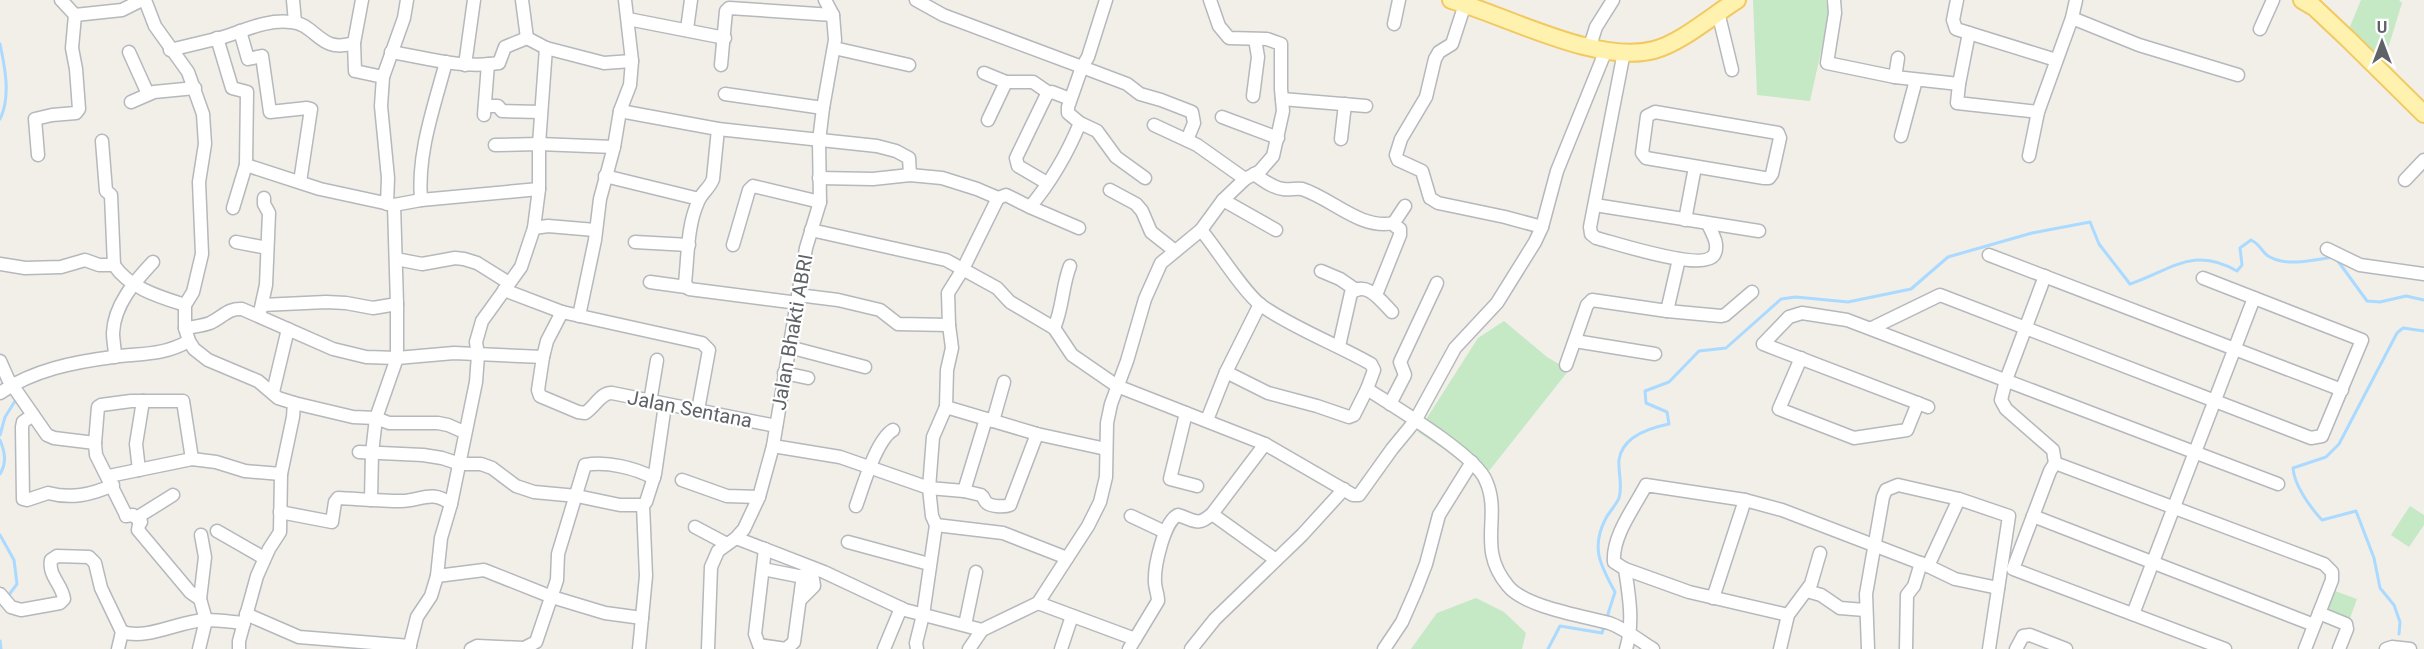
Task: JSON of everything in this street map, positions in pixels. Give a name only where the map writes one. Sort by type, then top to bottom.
[{"type":"main road","points":[[1458,2],[1495,14],[1543,34],[1606,50],[1624,52],[1655,50],[1670,44],[1737,0]]},
{"type":"main road","points":[[2311,2],[2424,114]]},
{"type":"street","points":[[60,0],[75,15]]},
{"type":"street","points":[[75,15],[122,10],[144,0],[155,26],[170,50],[179,58],[195,88],[203,114],[205,144],[199,182],[202,254],[193,292],[185,305],[185,328],[194,349],[208,360],[258,381],[278,398],[294,403],[353,417],[376,418],[389,423],[438,423],[464,432]]},
{"type":"street","points":[[293,0],[295,22]]},
{"type":"street","points":[[362,0],[354,43],[355,71],[383,77]]},
{"type":"street","points":[[371,500],[372,453],[376,418],[397,358],[396,259],[381,106],[383,77],[404,18],[407,0]]},
{"type":"street","points":[[465,65],[474,0]]},
{"type":"street","points":[[522,0],[527,38]]},
{"type":"street","points":[[579,316],[590,270],[605,176],[614,147],[620,111],[630,85],[632,61],[625,0]]},
{"type":"street","points":[[687,29],[691,0]]},
{"type":"street","name":"Jalan Bhakti ABRI","points":[[708,649],[711,567],[718,551],[732,541],[750,520],[759,497],[773,446],[784,373],[811,230],[820,202],[819,141],[836,26],[825,0]]},
{"type":"street","points":[[916,0],[944,15],[1127,84],[1140,94],[1192,112],[1194,123],[1187,140]]},
{"type":"street","points":[[1106,0],[1089,57],[1082,67],[1070,99],[1068,113],[1080,123],[1097,131],[1116,157],[1145,178]]},
{"type":"street","points":[[969,649],[982,630],[1038,603],[1088,526],[1100,502],[1106,477],[1107,423],[1149,287],[1161,263],[1201,230],[1223,200],[1260,171],[1273,156],[1283,111],[1281,44],[1267,39],[1229,38],[1219,26],[1210,0]]},
{"type":"street","points":[[1394,24],[1399,0]]},
{"type":"street","points":[[1590,46],[1596,27],[1613,0]]},
{"type":"street","points":[[1834,0],[1835,13],[1827,63],[1895,77],[1959,84]]},
{"type":"street","points":[[1957,0],[1953,26],[1956,29],[2056,60]]},
{"type":"street","points":[[2029,156],[2038,112],[2072,18],[2076,0]]},
{"type":"street","points":[[2260,29],[2273,0]]},
{"type":"street","points":[[1458,2],[1452,44],[1439,52],[1435,59],[1426,97],[1401,140],[1396,155],[1398,160],[1422,171],[1430,198],[1438,203],[1505,216],[1542,227]]},
{"type":"street","points":[[721,65],[726,11],[729,8],[833,15]]},
{"type":"street","points":[[1718,12],[1732,70]]},
{"type":"street","points":[[38,155],[35,119],[76,113],[79,109],[72,48],[75,15]]},
{"type":"street","points":[[2072,18],[2139,45],[2238,75]]},
{"type":"street","points":[[628,19],[724,38]]},
{"type":"street","points":[[170,50],[273,21],[295,22],[333,46],[354,43]]},
{"type":"street","points":[[240,31],[248,58],[262,56],[270,112],[311,109],[300,182]]},
{"type":"street","points":[[1969,33],[1957,103],[2038,112]]},
{"type":"street","points":[[217,38],[232,87],[247,92],[246,165],[233,208]]},
{"type":"street","points":[[391,52],[465,65],[499,63],[505,47],[527,38]]},
{"type":"street","points":[[527,38],[546,48],[604,63],[632,61]]},
{"type":"street","points":[[1253,96],[1258,57],[1255,39]]},
{"type":"street","points":[[122,632],[147,633],[206,620],[245,619],[299,637],[410,647],[417,617],[431,596],[437,576],[441,537],[452,504],[464,432],[476,382],[478,330],[521,267],[534,228],[539,189],[539,144],[546,48]]},
{"type":"street","points":[[834,48],[909,65]]},
{"type":"street","points":[[811,230],[938,256],[997,288],[1010,302],[1054,328],[1072,355],[1118,386],[1265,444],[1353,495],[1360,494],[1392,448],[1415,421],[1455,348],[1497,303],[1535,242],[1542,227],[1557,171],[1606,50]]},
{"type":"street","points":[[129,52],[148,94]]},
{"type":"street","points":[[1624,52],[1590,227],[1591,234],[1596,238],[1679,259],[1704,261],[1713,256],[1716,241],[1708,224]]},
{"type":"street","points":[[1895,77],[1898,57]]},
{"type":"street","points":[[421,200],[420,172],[423,147],[446,62]]},
{"type":"street","points":[[488,64],[484,110],[498,106],[502,111],[541,112]]},
{"type":"street","points":[[984,73],[1006,82],[1033,82],[1049,93],[1070,99]]},
{"type":"street","points":[[1901,136],[1916,80]]},
{"type":"street","points":[[988,120],[1006,82]]},
{"type":"street","points":[[131,102],[148,94],[195,88]]},
{"type":"street","points":[[1047,183],[1018,166],[1016,158],[1049,93]]},
{"type":"street","points":[[725,94],[823,108]]},
{"type":"street","points":[[1282,99],[1366,106]]},
{"type":"street","points":[[1341,139],[1345,104]]},
{"type":"street","points":[[620,111],[718,129],[877,146],[896,151],[909,158],[910,176]]},
{"type":"street","points":[[1649,113],[1773,131],[1778,133],[1780,138],[1772,174],[1769,178],[1695,167],[1643,156],[1642,149],[1649,113]]},
{"type":"street","points":[[1222,117],[1278,138]]},
{"type":"street","points":[[1030,207],[1047,183],[1080,123]]},
{"type":"street","points":[[1154,125],[1187,140],[1250,177],[1276,187],[1297,188],[1313,194],[1362,220],[1382,225],[1394,223],[1405,206]]},
{"type":"street","points":[[686,286],[694,213],[699,199],[713,179],[718,129]]},
{"type":"street","points":[[102,141],[106,191],[111,195],[114,265]]},
{"type":"street","points":[[495,145],[614,147]]},
{"type":"street","points":[[2405,180],[2424,160]]},
{"type":"street","points":[[246,165],[329,191],[391,205],[539,189]]},
{"type":"street","points":[[1685,220],[1695,167]]},
{"type":"street","points":[[605,176],[699,199]]},
{"type":"street","points":[[819,178],[873,179],[910,176],[942,178],[998,198]]},
{"type":"street","points":[[733,245],[749,190],[753,186],[820,202]]},
{"type":"street","points":[[1110,190],[1136,204],[1142,211],[1151,232],[1175,251]]},
{"type":"street","points":[[917,649],[916,643],[923,615],[936,525],[932,516],[928,488],[933,437],[946,406],[947,370],[952,348],[948,293],[963,269],[998,198],[1006,195],[1079,228]]},
{"type":"street","points":[[260,310],[266,285],[269,213],[264,204],[264,198]]},
{"type":"street","points":[[1223,200],[1276,230]]},
{"type":"street","points":[[1595,205],[1759,231]]},
{"type":"street","points":[[1376,295],[1400,235],[1400,229],[1394,223]]},
{"type":"street","points":[[534,228],[548,226],[595,230]]},
{"type":"street","points":[[1201,230],[1260,304],[1312,336],[1339,346],[1373,367],[1367,389],[1354,415],[1349,417],[1268,393],[1226,372]]},
{"type":"street","points":[[236,242],[267,248]]},
{"type":"street","points":[[635,242],[689,245]]},
{"type":"street","points":[[2327,249],[2360,265],[2424,274]]},
{"type":"street","points":[[1989,255],[2342,390]]},
{"type":"street","points":[[396,259],[422,264],[455,258],[465,259],[477,263],[506,287],[562,312],[696,340],[706,346],[707,359],[698,410]]},
{"type":"street","points":[[1667,311],[1679,259]]},
{"type":"street","points":[[0,264],[25,268],[61,267],[85,260],[99,265],[114,265],[133,283],[161,298],[185,305]]},
{"type":"street","points":[[115,357],[113,333],[115,322],[133,283],[153,262]]},
{"type":"street","points":[[1054,328],[1059,316],[1070,266]]},
{"type":"street","points":[[1321,271],[1340,279],[1356,290]]},
{"type":"street","points":[[2045,276],[2006,380],[2001,400],[2006,408],[2053,450],[2055,463],[2013,569],[2225,649]]},
{"type":"street","points":[[1872,328],[1940,295],[2311,438],[2322,436],[2362,340],[2203,278]]},
{"type":"street","points":[[650,282],[686,286],[689,289],[798,299],[838,300],[880,310],[898,324],[949,325]]},
{"type":"street","points":[[1390,404],[1404,375],[1400,362],[1437,283]]},
{"type":"street","points":[[1339,346],[1351,293],[1362,289],[1376,295],[1392,312]]},
{"type":"street","points":[[1566,365],[1587,305],[1592,300],[1721,316],[1752,292]]},
{"type":"street","points":[[2133,614],[2254,298]]},
{"type":"street","points":[[185,328],[202,326],[217,320],[229,310],[260,310],[326,302],[373,308],[397,304]]},
{"type":"street","points":[[1207,420],[1226,372],[1260,304]]},
{"type":"street","points":[[260,310],[288,329],[349,354],[379,358],[454,352],[543,357],[547,341],[562,312]]},
{"type":"street","points":[[1801,358],[1779,409],[1854,438],[1907,430],[1923,405],[1801,358],[1763,344],[1789,317],[1802,313],[1847,320],[1872,328],[2278,484]]},
{"type":"street","points":[[273,392],[288,329]]},
{"type":"street","points":[[8,388],[64,365],[172,350],[189,341]]},
{"type":"street","points":[[1575,341],[1654,354]]},
{"type":"street","points":[[789,346],[865,367]]},
{"type":"street","name":"Jalan Sentana","points":[[543,357],[538,390],[540,396],[578,412],[585,412],[607,393],[776,426]]},
{"type":"street","points":[[650,402],[657,360]]},
{"type":"street","points":[[0,361],[8,388],[45,432],[50,436],[94,442]]},
{"type":"street","points":[[784,373],[808,378]]},
{"type":"street","points":[[964,491],[1004,382]]},
{"type":"street","points":[[1367,389],[1415,421],[1481,471],[1487,481],[1490,494],[1491,555],[1494,565],[1509,588],[1539,605],[1611,624],[1653,649]]},
{"type":"street","points":[[140,470],[136,439],[143,401]]},
{"type":"street","points":[[141,522],[133,515],[126,516],[111,480],[96,455],[94,442],[98,407],[143,401],[183,402],[192,459]]},
{"type":"street","points":[[239,649],[245,619],[264,558],[280,532],[281,474],[294,403]]},
{"type":"street","points":[[639,649],[646,576],[643,504],[646,502],[654,478],[665,405]]},
{"type":"street","points":[[946,406],[1037,434],[1106,449]]},
{"type":"street","points":[[1186,413],[1170,479],[1197,486]]},
{"type":"street","points":[[33,415],[22,422],[21,427],[22,499],[27,500],[48,493],[55,496],[85,495],[111,480],[140,470],[192,459],[216,462],[245,471],[281,474]]},
{"type":"street","points":[[856,506],[871,467],[887,436],[893,430]]},
{"type":"street","points":[[773,446],[840,457],[928,488],[981,495],[987,504],[1003,506],[1010,504],[1037,434]]},
{"type":"street","points":[[1038,603],[1132,644],[1158,601],[1154,578],[1165,532],[1175,516],[1201,522],[1212,514],[1265,444]]},
{"type":"street","points":[[359,452],[423,455],[460,464],[481,464],[492,468],[516,486],[534,492],[577,496],[620,505],[643,504]]},
{"type":"street","points":[[1384,649],[1401,622],[1416,590],[1426,564],[1439,514],[1472,462]]},
{"type":"street","points":[[2055,463],[2324,564],[2332,572],[2332,580],[2305,649]]},
{"type":"street","points":[[471,649],[477,646],[524,648],[534,645],[557,580],[558,554],[577,496],[583,469],[589,464],[616,466],[639,471],[654,478]]},
{"type":"street","points":[[682,480],[727,496],[759,497]]},
{"type":"street","points":[[1788,615],[1713,598],[1656,581],[1624,569],[1614,562],[1616,542],[1646,485],[1745,500],[1782,510],[1925,565],[1955,579],[1998,588]]},
{"type":"street","points":[[1868,649],[1865,610],[1874,545],[1886,490],[1893,486],[1959,499],[2009,516],[1989,649]]},
{"type":"street","points":[[1191,649],[1215,619],[1344,489]]},
{"type":"street","points":[[173,495],[141,515],[138,530],[190,592],[200,599]]},
{"type":"street","points":[[280,512],[332,522],[335,502],[338,498],[409,501],[419,497],[434,497],[443,498],[452,504]]},
{"type":"street","points":[[1906,649],[1907,595],[1914,586],[1959,499]]},
{"type":"street","points":[[1713,598],[1745,500]]},
{"type":"street","points":[[1212,514],[1276,560]]},
{"type":"street","points":[[1131,516],[1165,532]]},
{"type":"street","points":[[2033,516],[2153,562],[2317,619],[2346,624],[2347,629],[2339,649]]},
{"type":"street","points":[[936,525],[1003,533],[1066,558]]},
{"type":"street","points":[[695,528],[732,541],[765,549],[824,572],[901,608],[982,630]]},
{"type":"street","points":[[217,531],[264,558]]},
{"type":"street","points":[[199,649],[206,620],[200,599],[205,557],[201,535]]},
{"type":"street","points":[[848,542],[929,564]]},
{"type":"street","points":[[763,569],[803,575],[794,642],[786,649],[759,645],[755,634],[765,549]]},
{"type":"street","points":[[1780,649],[1788,615],[1807,591],[1815,575],[1820,553]]},
{"type":"street","points":[[3,598],[11,607],[21,610],[60,603],[64,599],[63,592],[52,575],[51,560],[57,556],[89,557],[95,563],[101,588],[122,632],[118,649]]},
{"type":"street","points":[[1624,569],[1629,599],[1631,635],[1626,649]]},
{"type":"street","points":[[437,576],[464,575],[484,570],[552,597],[605,614],[642,618]]},
{"type":"street","points":[[965,626],[976,572]]},
{"type":"street","points":[[1807,591],[1821,596],[1840,608],[1865,610]]},
{"type":"street","points":[[884,649],[901,608]]},
{"type":"street","points":[[1061,649],[1072,616]]},
{"type":"street","points":[[2016,649],[2023,636],[2030,635],[2066,649]]},
{"type":"street","points":[[2386,649],[2392,647],[2410,649]]},
{"type":"green space","points":[[1753,0],[1826,0],[1829,15],[1810,101],[1757,95]]},
{"type":"green space","points":[[2361,0],[2399,0],[2402,3],[2384,61],[2349,29]]},
{"type":"green space","points":[[1504,321],[1547,357],[1569,370],[1485,476],[1418,432],[1478,338]]},
{"type":"green space","points":[[2410,506],[2424,515],[2424,525],[2409,547],[2391,535]]},
{"type":"green space","points":[[2335,591],[2357,599],[2350,618],[2328,609]]},
{"type":"green space","points":[[1476,598],[1504,612],[1526,633],[1522,649],[1411,649],[1437,613]]},
{"type":"waterway","points":[[0,44],[6,92],[0,119]]},
{"type":"waterway","points":[[1606,620],[1615,592],[1605,574],[1598,548],[1601,529],[1619,498],[1621,452],[1625,445],[1638,435],[1669,424],[1667,412],[1646,403],[1645,391],[1669,382],[1699,351],[1726,348],[1781,299],[1796,297],[1848,302],[1911,289],[1948,257],[2032,233],[2090,222],[2099,244],[2130,284],[2170,267],[2194,260],[2207,260],[2237,271],[2242,265],[2240,248],[2251,240],[2268,256],[2284,262],[2335,257],[2367,301],[2380,302],[2406,296],[2424,300]]},
{"type":"waterway","points":[[2399,634],[2400,622],[2394,605],[2380,588],[2374,558],[2356,511],[2322,520],[2299,488],[2293,468],[2326,457],[2339,444],[2397,333],[2403,328],[2424,331]]},
{"type":"waterway","points":[[0,435],[5,417],[17,398]]},
{"type":"waterway","points":[[0,440],[4,457],[4,466],[0,474]]},
{"type":"waterway","points":[[0,535],[14,560],[17,584],[8,596]]},
{"type":"waterway","points":[[1548,649],[1560,626],[1602,633],[1604,626]]},
{"type":"waterway","points":[[0,641],[1,649]]}]
